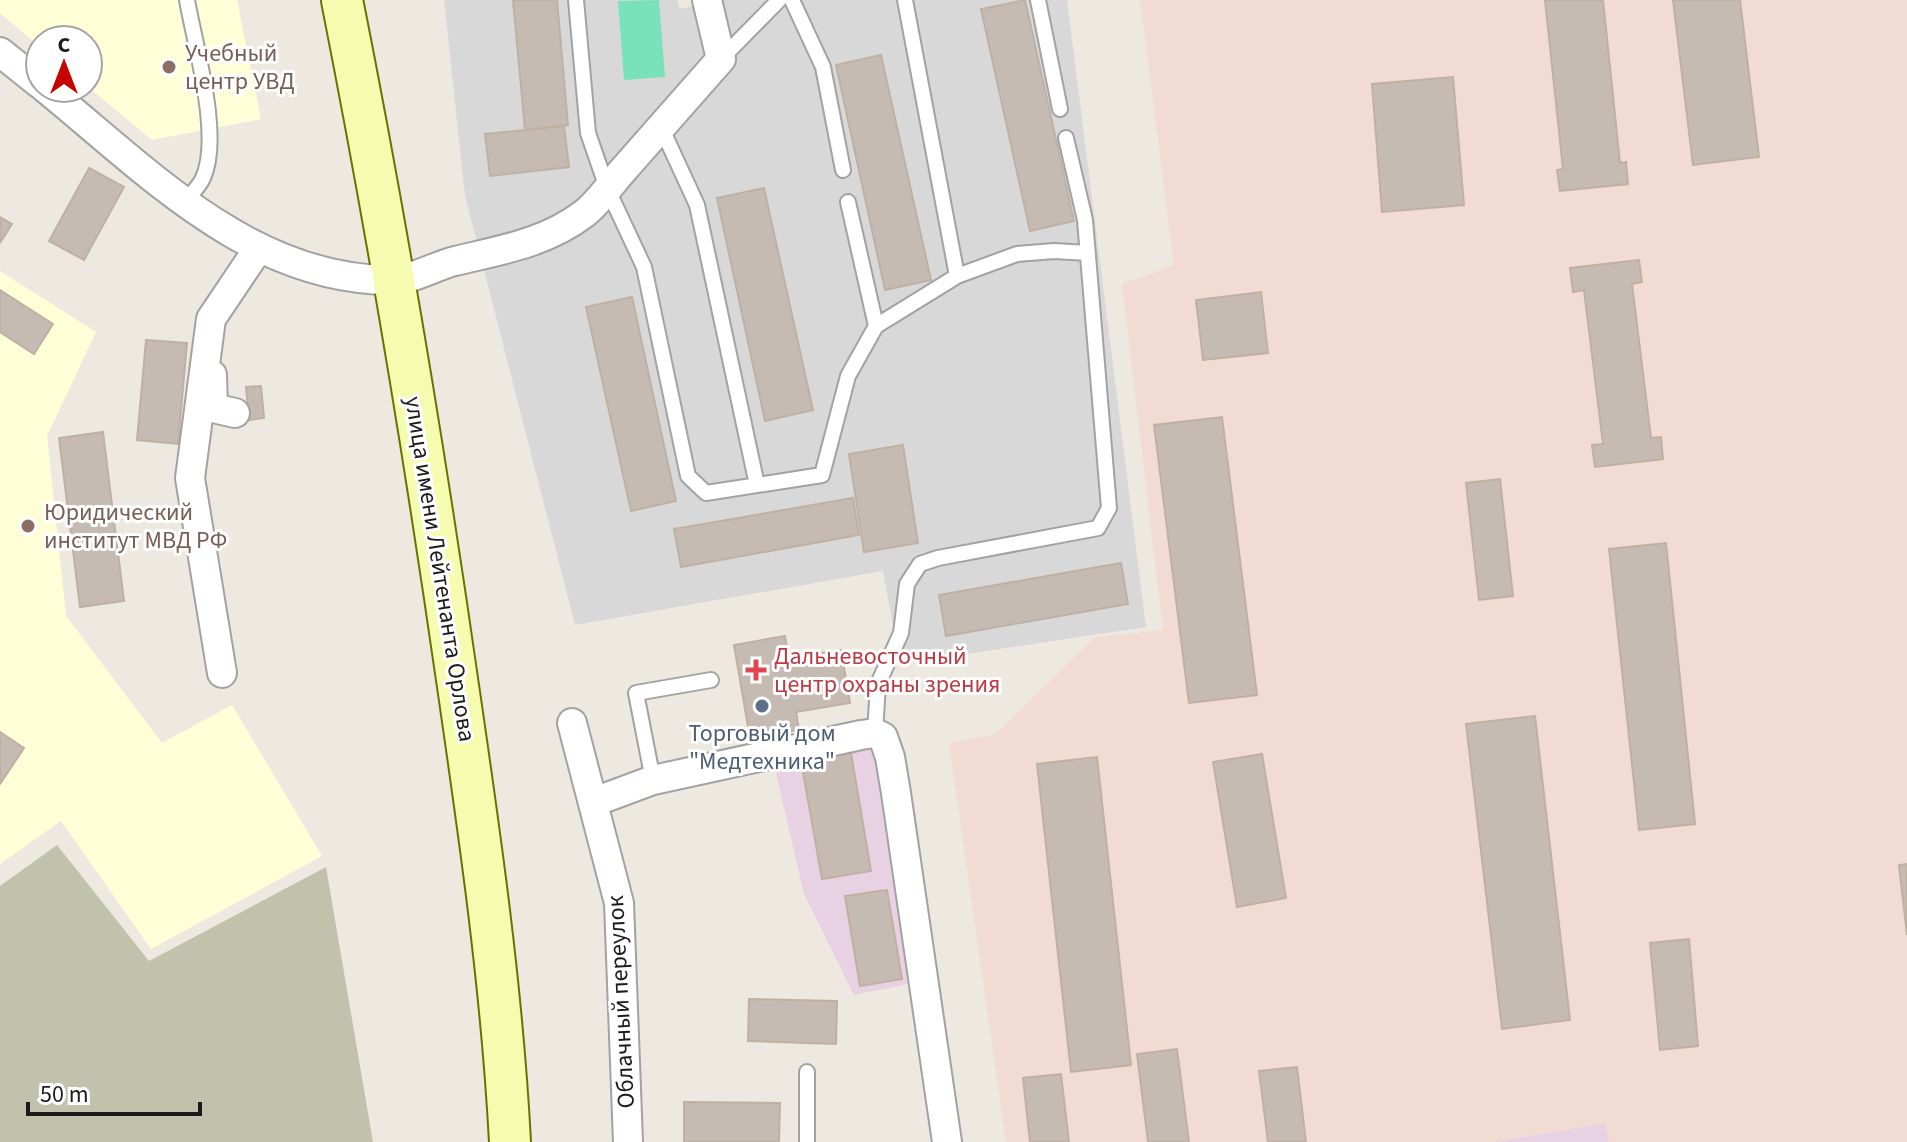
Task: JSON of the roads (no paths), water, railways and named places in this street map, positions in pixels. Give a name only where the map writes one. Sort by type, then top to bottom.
[{"type":"main road","name":"улица имени Лейтенанта Орлова","points":[[342,0],[385,221],[436,533],[478,824],[510,1142]]},
{"type":"street","points":[[64,104],[184,203],[258,249],[304,267],[394,280],[452,262],[510,250],[532,242],[586,213],[721,59],[707,0]]},
{"type":"street","points":[[0,52],[24,71]]},
{"type":"street","points":[[222,673],[190,478],[211,319],[258,249]]},
{"type":"street","points":[[211,319],[213,408],[235,413]]},
{"type":"street","name":"Облачный переулок","points":[[572,723],[619,903],[628,1142]]},
{"type":"street","points":[[594,802],[653,780],[875,733],[883,737],[890,757],[947,1142]]},
{"type":"lane","points":[[184,203],[203,178],[209,157],[211,128],[187,0]]},
{"type":"lane","points":[[576,0],[588,133],[607,188],[644,267],[688,476],[706,493],[822,475],[848,376],[876,326],[957,276],[1017,254],[1054,251],[1088,253]]},
{"type":"lane","points":[[721,59],[779,0]]},
{"type":"lane","points":[[792,0],[823,67],[843,170]]},
{"type":"lane","points":[[905,0],[957,276]]},
{"type":"lane","points":[[1038,0],[1060,109]]},
{"type":"lane","points":[[661,127],[697,205],[757,485]]},
{"type":"lane","points":[[875,733],[878,684],[901,633],[907,584],[920,564],[1098,528],[1109,508],[1085,220],[1066,138]]},
{"type":"lane","points":[[848,202],[876,326]]},
{"type":"lane","points":[[653,780],[636,693],[711,680]]},
{"type":"lane","points":[[807,1072],[807,1142]]},
{"type":"place","name":"Учебный центр УВД","points":[[169,67]]},
{"type":"place","name":"Юридический институт МВД РФ","points":[[28,526]]},
{"type":"place","name":"Дальневосточный центр охраны зрения","points":[[756,670]]},
{"type":"place","name":"Торговый дом \"Медтехника\"","points":[[762,706]]}]
